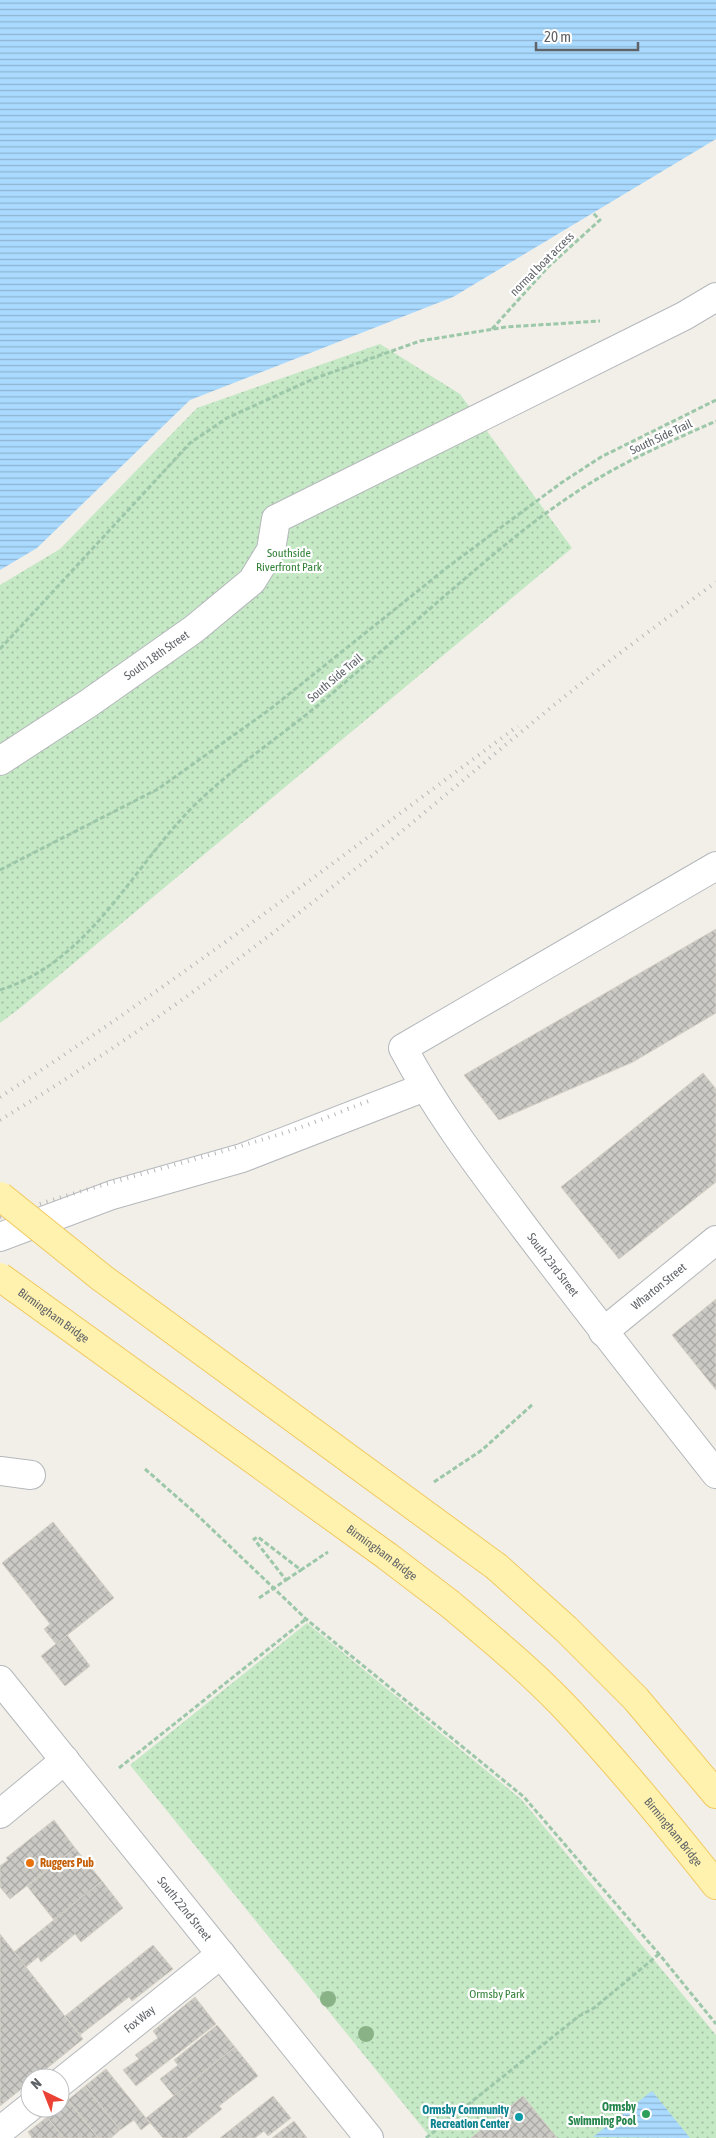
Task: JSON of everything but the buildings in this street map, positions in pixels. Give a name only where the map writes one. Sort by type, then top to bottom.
[{"type":"main road","points":[[0,1196],[102,1278],[497,1567],[566,1629],[636,1699],[716,1794]]},
{"type":"main road","name":"Birmingham Bridge","points":[[0,1277],[387,1556],[450,1604],[503,1648],[559,1701],[652,1805],[716,1884]]},
{"type":"street","name":"South 18th Street","points":[[0,761],[89,703],[194,629],[252,582],[271,550],[276,519],[675,321],[716,297]]},
{"type":"street","name":"South 23rd Street","points":[[716,866],[403,1048],[459,1140],[603,1332],[716,1474]]},
{"type":"street","points":[[0,1238],[112,1195],[242,1158],[425,1087]]},
{"type":"street","name":"Wharton Street","points":[[603,1332],[716,1240]]},
{"type":"street","points":[[0,1471],[31,1475]]},
{"type":"street","name":"South 22nd Street","points":[[0,1680],[369,2138]]},
{"type":"street","points":[[0,1814],[65,1760]]},
{"type":"street","name":"Fox Way","points":[[70,2075],[221,1954]]},
{"type":"street","points":[[0,2131],[20,2115]]},
{"type":"path","name":"normal boat access","points":[[491,329],[548,267],[600,220],[593,214]]},
{"type":"path","points":[[0,649],[190,443],[226,418],[314,379],[420,342],[491,329],[605,321]]},
{"type":"path","points":[[0,870],[158,789],[269,710],[449,566],[562,482],[601,457],[716,400]]},
{"type":"path","name":"South Side Trail","points":[[0,990],[38,973],[72,946],[106,914],[179,821],[203,797],[326,698],[501,547],[607,472],[716,421]]},
{"type":"path","points":[[145,1469],[194,1512],[306,1619],[524,1796],[716,2024]]},
{"type":"path","points":[[286,1580],[301,1570]]},
{"type":"path","points":[[119,1768],[306,1619]]},
{"type":"path","points":[[426,2138],[571,2022],[594,2008],[659,1954]]},
{"type":"green space","name":"Southside Riverfront Park","points":[[380,344],[460,394],[572,548],[0,1023],[0,585],[60,549],[197,408]]},
{"type":"green space","name":"Ormsby Park","points":[[307,1623],[522,1800],[716,2035],[716,2138],[431,2138],[130,1765]]},
{"type":"water","points":[[0,0],[716,0],[716,139],[453,297],[190,400],[37,548],[0,570]]},
{"type":"water","name":"Ormsby Swimming Pool","points":[[652,2091],[690,2138],[593,2137]]},
{"type":"railway","points":[[0,1120],[145,1026],[284,925],[374,854],[596,672],[716,582]]},
{"type":"railway","points":[[0,1097],[197,962],[518,726]]},
{"type":"railway","points":[[0,1217],[293,1130],[371,1100]]},
{"type":"place","name":"Ruggers Pub","points":[[30,1863]]},
{"type":"place","name":"Ormsby Swimming Pool","points":[[646,2114]]},
{"type":"place","name":"Ormsby Community Recreation Center","points":[[519,2117]]}]
